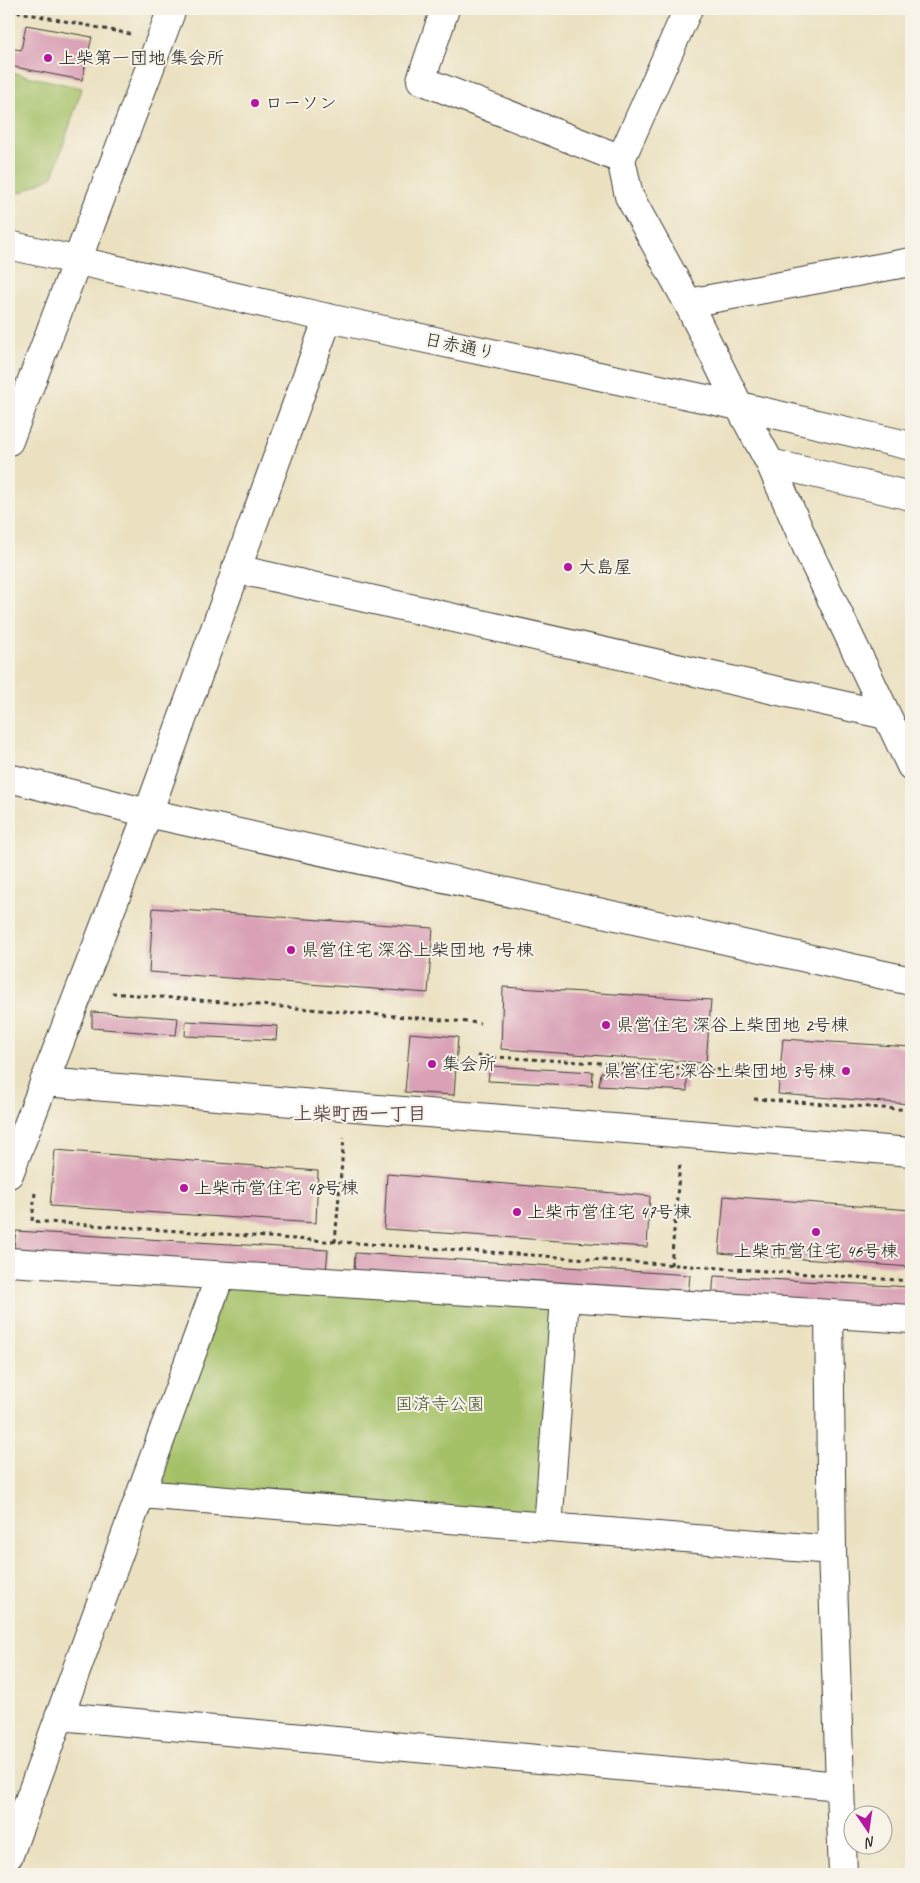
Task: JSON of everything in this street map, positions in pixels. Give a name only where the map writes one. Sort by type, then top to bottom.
[{"type":"street","points":[[9,441],[172,9]]},
{"type":"street","points":[[445,9],[420,80],[621,159]]},
{"type":"street","points":[[688,9],[621,159],[628,196],[688,303],[739,406],[770,462],[808,550],[911,766]]},
{"type":"street","name":"日赤通り","points":[[9,245],[328,318],[739,406],[911,446]]},
{"type":"street","points":[[688,303],[911,262]]},
{"type":"street","points":[[9,1174],[148,813],[328,318]]},
{"type":"street","points":[[770,462],[911,496]]},
{"type":"street","points":[[236,569],[886,714]]},
{"type":"street","points":[[9,778],[148,813],[911,981]]},
{"type":"street","points":[[44,1082],[911,1152]]},
{"type":"street","points":[[9,1262],[911,1319]]},
{"type":"street","points":[[9,1856],[220,1276]]},
{"type":"street","points":[[548,1527],[565,1298]]},
{"type":"street","points":[[829,1314],[832,1550],[844,1874]]},
{"type":"street","points":[[141,1494],[832,1550]]},
{"type":"street","points":[[59,1716],[840,1786]]},
{"type":"path","points":[[9,10],[160,40]]},
{"type":"path","points":[[80,990],[480,1023]]},
{"type":"path","points":[[477,1056],[756,1072]]},
{"type":"path","points":[[754,1099],[911,1110]]},
{"type":"path","points":[[335,1242],[346,1106]]},
{"type":"path","points":[[671,1264],[682,1134]]},
{"type":"path","points":[[36,1185],[32,1221],[911,1281]]},
{"type":"green space","points":[[9,72],[82,88],[53,176],[20,193],[9,190]]},
{"type":"green space","name":"国済寺公園","points":[[220,1276],[565,1298],[548,1527],[141,1494]]},
{"type":"building","name":"上柴第一団地 集会所","points":[[26,25],[92,37],[82,80],[9,66],[9,48],[21,50]]},
{"type":"building","name":"県営住宅 深谷上柴団地 1号棟","points":[[153,908],[433,928],[428,993],[149,972]]},
{"type":"building","name":"県営住宅 深谷上柴団地 2号棟","points":[[503,987],[711,1000],[706,1063],[501,1049]]},
{"type":"building","points":[[92,1012],[178,1018],[176,1035],[92,1028]]},
{"type":"building","points":[[186,1021],[277,1026],[276,1040],[185,1036]]},
{"type":"building","name":"集会所","points":[[410,1033],[458,1037],[454,1095],[405,1092]]},
{"type":"building","name":"県営住宅 深谷上柴団地 3号棟","points":[[783,1039],[911,1047],[911,1104],[778,1094]]},
{"type":"building","points":[[490,1066],[593,1072],[592,1086],[488,1081]]},
{"type":"building","points":[[601,1072],[687,1076],[687,1091],[599,1086]]},
{"type":"building","name":"上柴市営住宅 48号棟","points":[[55,1150],[318,1171],[316,1223],[50,1206]]},
{"type":"building","name":"上柴市営住宅 47号棟","points":[[387,1174],[650,1196],[647,1247],[384,1229]]},
{"type":"building","name":"上柴市営住宅 46号棟","points":[[724,1196],[911,1210],[911,1267],[719,1253]]},
{"type":"building","points":[[16,1231],[328,1250],[326,1272],[13,1255]]},
{"type":"building","points":[[355,1253],[690,1275],[688,1296],[354,1275]]},
{"type":"building","points":[[714,1276],[911,1287],[911,1309],[712,1299]]},
{"type":"place","name":"上柴第一団地 集会所","points":[[48,58]]},
{"type":"place","name":"ローソン","points":[[255,103]]},
{"type":"place","name":"大島屋","points":[[568,567]]},
{"type":"place","name":"県営住宅 深谷上柴団地 1号棟","points":[[291,950]]},
{"type":"place","name":"県営住宅 深谷上柴団地 2号棟","points":[[606,1025]]},
{"type":"place","name":"集会所","points":[[432,1064]]},
{"type":"place","name":"県営住宅 深谷上柴団地 3号棟","points":[[846,1071]]},
{"type":"place","name":"上柴市営住宅 48号棟","points":[[184,1188]]},
{"type":"place","name":"上柴市営住宅 47号棟","points":[[517,1212]]},
{"type":"place","name":"上柴市営住宅 46号棟","points":[[816,1232]]},
{"type":"district","name":"上柴町西一丁目","points":[[360,1114]]}]
